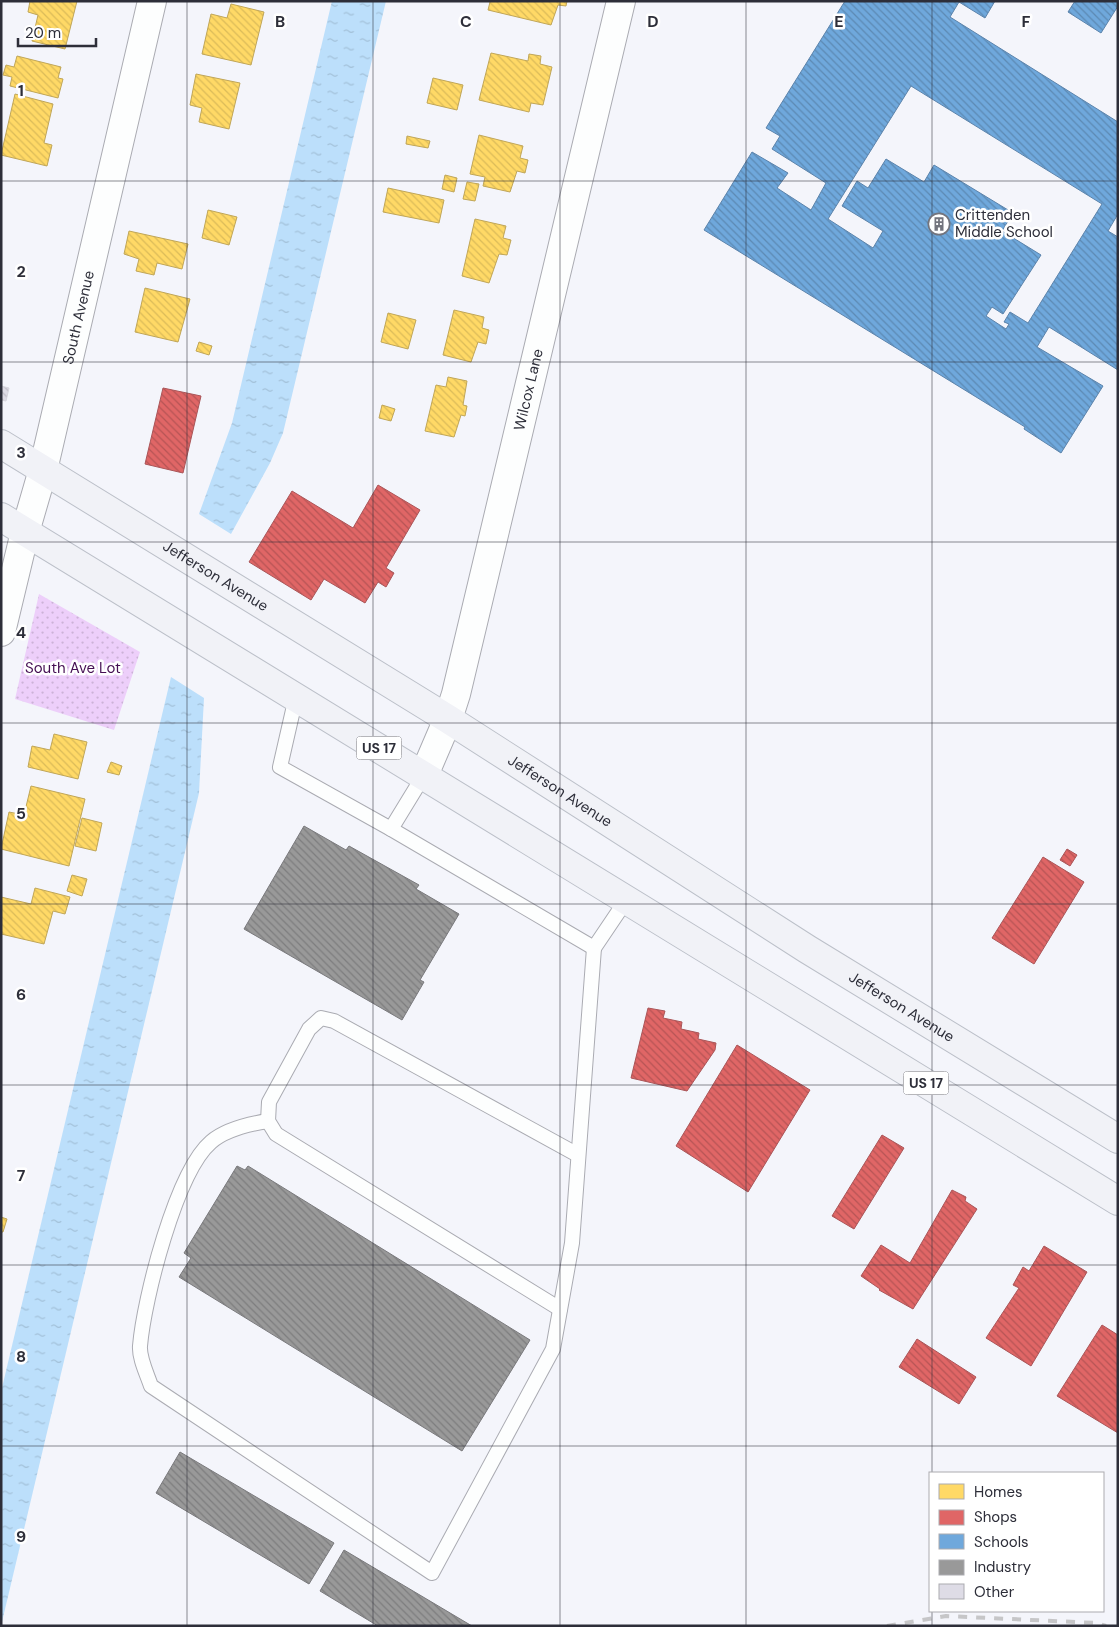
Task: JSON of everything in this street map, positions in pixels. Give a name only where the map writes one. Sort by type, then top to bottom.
[{"type":"main road","name":"Jefferson Avenue","points":[[1,444],[448,719],[807,949],[1118,1139]]},
{"type":"main road","name":"US 17","points":[[1,517],[1118,1201]]},
{"type":"street","name":"South Avenue","points":[[1,632],[25,532],[43,470],[152,1]]},
{"type":"street","name":"Wilcox Lane","points":[[424,775],[448,719],[458,684],[621,1]]},
{"type":"lane","points":[[296,697],[280,767],[391,829],[594,948]]},
{"type":"lane","points":[[391,829],[424,775]]},
{"type":"lane","points":[[268,1120],[243,1126],[211,1142],[190,1168],[153,1268],[140,1348],[150,1386],[432,1573],[553,1348],[572,1243],[594,948],[627,899]]},
{"type":"lane","points":[[560,1310],[276,1134],[268,1120],[269,1102],[309,1029],[321,1018],[334,1021],[578,1155]]},
{"type":"green space","name":"South Ave Lot","points":[[39,594],[140,652],[114,730],[15,699]]},
{"type":"water","points":[[332,1],[386,1],[283,433],[270,463],[231,534],[199,514],[232,423]]},
{"type":"water","points":[[171,677],[204,698],[199,793],[1,1626],[1,1392]]},
{"type":"building: Homes","points":[[30,1],[77,1],[65,49],[32,41],[38,15],[28,12]]},
{"type":"building: Homes","points":[[488,1],[567,1],[566,6],[558,5],[551,25],[488,10],[490,2]]},
{"type":"building: Homes","points":[[231,4],[264,12],[251,65],[202,54],[211,14],[227,18]]},
{"type":"building: Homes","points":[[491,53],[528,61],[529,54],[541,56],[540,64],[552,67],[543,105],[531,103],[529,112],[479,100]]},
{"type":"building: Homes","points":[[17,56],[61,67],[58,78],[63,79],[58,98],[10,86],[12,77],[3,75],[6,65],[14,67]]},
{"type":"building: Homes","points":[[196,74],[240,83],[229,129],[199,122],[202,108],[190,105]]},
{"type":"building: Homes","points":[[433,78],[463,85],[457,110],[427,103]]},
{"type":"building: Homes","points":[[15,94],[53,104],[44,143],[52,145],[47,166],[1,155]]},
{"type":"building: Homes","points":[[479,135],[523,146],[520,158],[528,160],[525,173],[517,171],[510,192],[483,186],[485,177],[470,174]]},
{"type":"building: Homes","points":[[407,136],[430,141],[428,148],[406,144]]},
{"type":"building: Homes","points":[[445,175],[457,178],[454,192],[442,189]]},
{"type":"building: Homes","points":[[467,182],[479,184],[475,201],[463,199]]},
{"type":"building: Homes","points":[[388,188],[444,200],[439,223],[383,212]]},
{"type":"building: Homes","points":[[208,210],[237,217],[229,245],[202,238]]},
{"type":"building: Homes","points":[[475,219],[506,226],[503,238],[511,240],[507,255],[499,254],[489,283],[462,276]]},
{"type":"building: Homes","points":[[129,231],[188,244],[182,269],[157,263],[154,275],[136,271],[139,259],[124,254]]},
{"type":"building: Homes","points":[[145,288],[190,299],[178,342],[135,332]]},
{"type":"building: Homes","points":[[454,310],[484,317],[482,328],[489,330],[486,344],[478,342],[471,362],[443,355]]},
{"type":"building: Homes","points":[[388,313],[416,320],[408,349],[381,342]]},
{"type":"building: Homes","points":[[199,342],[212,346],[209,355],[196,351]]},
{"type":"building: Homes","points":[[448,377],[467,381],[463,405],[467,406],[465,416],[461,415],[454,437],[425,431],[436,385],[446,387]]},
{"type":"building: Homes","points":[[382,405],[395,409],[391,421],[379,418]]},
{"type":"building: Homes","points":[[54,734],[87,742],[78,779],[28,767],[32,746],[50,750]]},
{"type":"building: Homes","points":[[111,762],[122,766],[119,775],[107,772]]},
{"type":"building: Homes","points":[[31,786],[85,799],[69,866],[1,849],[9,812],[24,815]]},
{"type":"building: Homes","points":[[82,818],[102,823],[96,851],[75,846]]},
{"type":"building: Homes","points":[[72,875],[87,879],[82,896],[67,891]]},
{"type":"building: Homes","points":[[35,888],[70,897],[65,914],[53,911],[44,944],[1,934],[1,897],[31,904]]},
{"type":"building: Homes","points":[[1,1217],[7,1219],[3,1232],[1,1232]]},
{"type":"building: Shops","points":[[163,388],[201,396],[183,473],[145,464]]},
{"type":"building: Shops","points":[[378,485],[420,510],[386,568],[394,573],[386,587],[378,582],[365,603],[324,579],[311,600],[249,562],[292,491],[353,528]]},
{"type":"building: Shops","points":[[1067,849],[1077,855],[1070,866],[1060,860]]},
{"type":"building: Shops","points":[[1043,857],[1084,882],[1034,964],[992,938]]},
{"type":"building: Shops","points":[[648,1008],[665,1011],[663,1018],[682,1022],[681,1029],[699,1033],[698,1039],[716,1043],[715,1050],[687,1091],[631,1078]]},
{"type":"building: Shops","points":[[737,1045],[810,1090],[748,1192],[676,1146]]},
{"type":"building: Shops","points":[[882,1135],[904,1148],[854,1229],[832,1216]]},
{"type":"building: Shops","points":[[952,1190],[966,1197],[965,1201],[977,1209],[913,1309],[879,1290],[861,1276],[881,1245],[910,1263]]},
{"type":"building: Shops","points":[[1044,1246],[1087,1272],[1031,1366],[986,1338],[1019,1288],[1013,1285],[1023,1267],[1029,1271]]},
{"type":"building: Shops","points":[[1102,1325],[1118,1335],[1118,1433],[1057,1396]]},
{"type":"building: Shops","points":[[917,1339],[976,1377],[959,1404],[899,1367]]},
{"type":"building: Schools","name":"Crittenden Middle School","points":[[845,1],[995,1],[985,18],[959,2],[950,17],[1118,122],[1118,214],[1108,231],[1118,237],[1118,370],[1049,327],[1037,347],[1103,386],[1061,453],[1024,429],[1025,427],[704,230],[752,152],[788,173],[777,188],[811,210],[826,183],[772,149],[780,136],[766,128]],"holes":[[[911,86],[1102,204],[1028,323],[1010,312],[1004,322],[1009,324],[1006,329],[986,316],[992,307],[1003,314],[1041,255],[1002,231],[1013,213],[934,165],[924,182],[886,159],[868,188],[857,181],[842,206],[883,231],[873,248],[828,219]]]},
{"type":"building: Schools","points":[[1075,1],[1118,1],[1118,6],[1101,33],[1068,12]]},
{"type":"building: Industry","points":[[304,826],[346,850],[349,846],[419,885],[416,889],[459,914],[420,980],[424,982],[402,1020],[244,929]]},
{"type":"building: Industry","points":[[237,1166],[245,1170],[248,1166],[530,1340],[462,1451],[179,1277],[191,1258],[184,1253]]},
{"type":"building: Industry","points":[[180,1452],[334,1543],[309,1584],[156,1493]]},
{"type":"building: Industry","points":[[344,1550],[472,1626],[378,1626],[320,1591]]},
{"type":"building: Other","points":[[1,386],[9,388],[6,401],[1,400]]},
{"type":"railway","points":[[887,1626],[946,1616],[1097,1623],[1106,1626]]},
{"type":"place","name":"Crittenden Middle School","points":[[939,224]]}]
